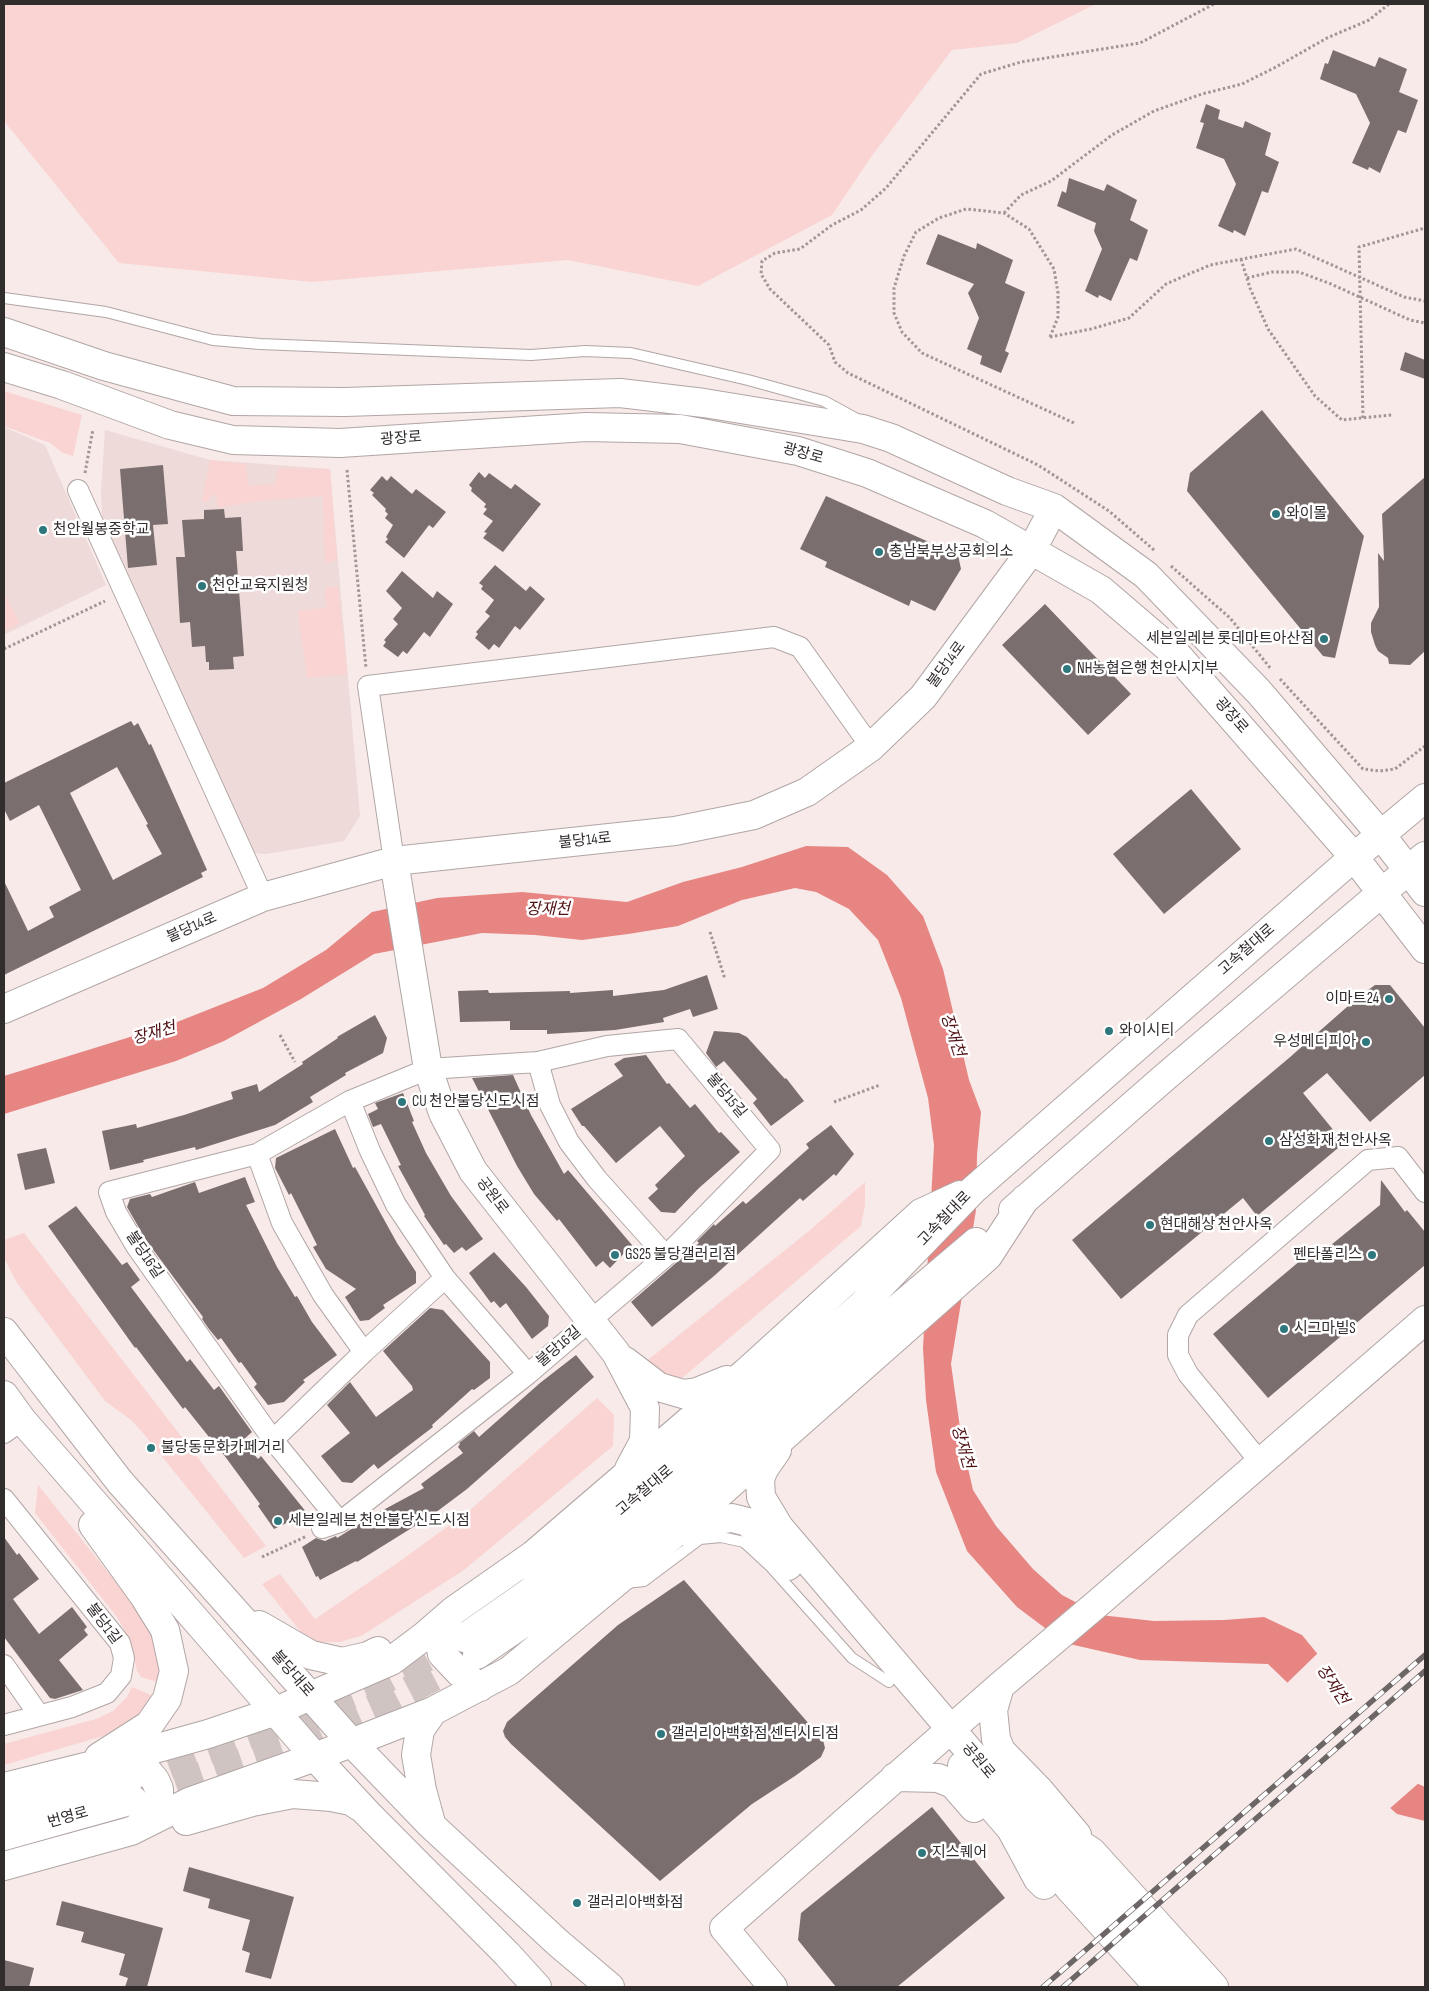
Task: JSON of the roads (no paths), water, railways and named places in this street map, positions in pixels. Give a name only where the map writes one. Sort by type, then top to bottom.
[{"type":"main road","points":[[4,332],[104,366],[233,401],[345,402],[620,393],[714,405],[863,429],[890,438],[1007,491],[1054,508],[1146,575],[1259,692],[1381,835],[1416,863],[1425,892]]},
{"type":"main road","name":"광장로","points":[[4,367],[62,385],[170,425],[233,440],[340,443],[586,427],[680,429],[798,451],[868,473],[985,524],[1101,590],[1178,656],[1354,857],[1425,949]]},
{"type":"main road","name":"불당14로","points":[[4,1009],[263,897],[394,861],[675,831],[754,815],[807,792],[871,746],[923,697],[1031,551],[1054,508]]},
{"type":"main road","name":"고속철대로","points":[[1416,863],[1025,1199],[988,1244],[860,1341],[541,1611],[470,1647],[530,1592],[862,1304],[973,1190],[994,1171],[1354,857],[1425,798]]},
{"type":"main road","name":"공원로","points":[[394,861],[428,1069],[443,1113],[473,1171],[616,1353]]},
{"type":"main road","points":[[4,1787],[115,1776],[208,1734],[312,1697],[391,1661],[453,1611],[533,1555],[745,1373],[921,1213],[973,1190]]},
{"type":"main road","points":[[4,1866],[131,1831],[189,1802],[316,1757],[433,1711],[509,1671],[666,1541],[856,1373],[988,1244]]},
{"type":"main road","points":[[773,1987],[724,1928],[895,1777],[1425,1320]]},
{"type":"main road","name":"불당대로","points":[[4,1332],[120,1482],[352,1743],[431,1825],[557,1942],[610,1987]]},
{"type":"main road","points":[[616,1353],[659,1387],[683,1394],[698,1392],[745,1373]]},
{"type":"main road","points":[[616,1353],[645,1408],[644,1441],[626,1476]]},
{"type":"main road","points":[[4,1395],[13,1427],[60,1464],[316,1757],[537,1987]]},
{"type":"main road","points":[[774,1536],[761,1498],[760,1479],[764,1469],[788,1433]]},
{"type":"main road","points":[[60,1464],[78,1503],[144,1596],[165,1630],[174,1671],[167,1699],[115,1776]]},
{"type":"main road","points":[[666,1541],[696,1525],[732,1518],[748,1522],[774,1536]]},
{"type":"main road","name":"공원로","points":[[774,1536],[889,1682],[945,1734]]},
{"type":"main road","name":"공원로","points":[[774,1536],[971,1765],[1053,1842],[1185,1987]]},
{"type":"main road","points":[[215,1590],[263,1628],[311,1655],[342,1662],[368,1656],[453,1611]]},
{"type":"main road","points":[[453,1611],[442,1625],[438,1635],[442,1654],[459,1672],[480,1687]]},
{"type":"main road","points":[[1000,1686],[993,1710],[996,1739],[1001,1751],[1039,1790],[1092,1852],[1214,1987]]},
{"type":"main road","points":[[431,1825],[416,1755],[420,1730],[433,1711]]},
{"type":"main road","points":[[115,1776],[129,1762],[145,1768],[156,1780],[159,1789],[159,1807],[153,1816],[131,1831]]},
{"type":"main road","points":[[1038,1879],[1011,1829],[966,1777],[971,1765],[1011,1787],[1050,1824],[1092,1852]]},
{"type":"main road","name":"공원로","points":[[971,1765],[972,1770],[1069,1888],[1158,1987]]},
{"type":"main road","name":"번영로","points":[[4,1814],[115,1776]]},
{"type":"main road","name":"번영로","points":[[4,1836],[115,1776]]},
{"type":"main road","points":[[895,1777],[938,1778],[953,1784],[1135,1987]]},
{"type":"main road","points":[[131,1831],[152,1830],[252,1802],[293,1794],[331,1797],[351,1801],[367,1812]]},
{"type":"street","points":[[81,485],[263,897]]},
{"type":"street","points":[[394,861],[368,686],[774,637],[800,647],[871,746]]},
{"type":"street","name":"불당15길","points":[[428,1069],[538,1062],[608,1046],[678,1039],[770,1150],[666,1256],[590,1320]]},
{"type":"street","points":[[538,1062],[550,1105],[570,1142],[597,1179],[666,1256]]},
{"type":"street","name":"불당16길","points":[[428,1069],[350,1101],[256,1154],[109,1192],[116,1212],[136,1246],[331,1525],[528,1374],[590,1320]]},
{"type":"street","name":"불당16길","points":[[350,1101],[370,1151],[396,1205],[446,1278],[528,1374]]},
{"type":"street","points":[[256,1154],[282,1223],[323,1295],[364,1352]]},
{"type":"street","points":[[1261,1463],[1188,1374],[1178,1355],[1178,1335],[1188,1315],[1368,1160],[1398,1157],[1425,1192]]},
{"type":"street","points":[[273,1440],[364,1352],[446,1278]]},
{"type":"street","name":"불당1길","points":[[4,1499],[120,1643],[124,1658],[121,1676],[107,1693],[72,1707],[4,1725]]},
{"type":"street","points":[[4,1665],[39,1716]]},
{"type":"lane","points":[[4,298],[106,312],[213,340],[260,344],[531,355],[585,351],[631,353],[748,380],[824,401],[890,438]]},
{"type":"lane","points":[[615,1584],[644,1582],[700,1539],[721,1537],[744,1542],[770,1566],[852,1658],[889,1682]]},
{"type":"water","name":"장재천","points":[[806,846],[848,847],[887,875],[923,916],[943,969],[969,1080],[981,1112],[977,1155],[976,1210],[951,1364],[962,1442],[973,1490],[996,1526],[1033,1569],[1062,1595],[1100,1615],[1154,1621],[1224,1620],[1264,1617],[1302,1635],[1325,1663],[1390,1757],[1414,1782],[1425,1787],[1425,1821],[1397,1814],[1363,1784],[1294,1689],[1268,1664],[1140,1660],[1065,1643],[1017,1607],[967,1551],[936,1472],[926,1400],[923,1348],[934,1145],[928,1098],[901,998],[878,940],[849,909],[816,892],[795,888],[742,900],[678,926],[628,934],[582,940],[535,935],[482,933],[374,954],[301,999],[224,1041],[176,1061],[4,1114],[4,1076],[172,1024],[263,988],[326,950],[372,912],[437,898],[522,892],[627,902],[683,882],[742,867]]},
{"type":"tunnel","points":[[129,1780],[278,1725],[373,1686],[462,1639]]},
{"type":"tunnel","points":[[136,1798],[291,1745],[383,1704],[474,1656]]},
{"type":"railway","points":[[1043,1987],[1425,1655]]},
{"type":"railway","points":[[1063,1987],[1425,1671]]},
{"type":"place","name":"와이몰","points":[[1276,514]]},
{"type":"place","name":"천안월봉중학교","points":[[43,530]]},
{"type":"place","name":"충남북부상공회의소","points":[[879,552]]},
{"type":"place","name":"천안교육지원청","points":[[202,586]]},
{"type":"place","name":"세븐일레븐 롯데마트아산점","points":[[1324,639]]},
{"type":"place","name":"NH농협은행 천안시지부","points":[[1067,669]]},
{"type":"place","name":"이마트24","points":[[1389,999]]},
{"type":"place","name":"와이시티","points":[[1109,1031]]},
{"type":"place","name":"우성메디피아","points":[[1366,1042]]},
{"type":"place","name":"CU 천안불당신도시점","points":[[402,1102]]},
{"type":"place","name":"삼성화재 천안사옥","points":[[1269,1141]]},
{"type":"place","name":"현대해상 천안사옥","points":[[1150,1225]]},
{"type":"place","name":"GS25 불당갤러리점","points":[[615,1255]]},
{"type":"place","name":"펜타폴리스","points":[[1372,1255]]},
{"type":"place","name":"시그마빌S","points":[[1284,1329]]},
{"type":"place","name":"불당동문화카페거리","points":[[151,1448]]},
{"type":"place","name":"세븐일레븐 천안불당신도시점","points":[[278,1521]]},
{"type":"place","name":"갤러리아백화점 센터시티점","points":[[661,1734]]},
{"type":"place","name":"지스퀘어","points":[[922,1853]]},
{"type":"place","name":"갤러리아백화점","points":[[577,1903]]}]
